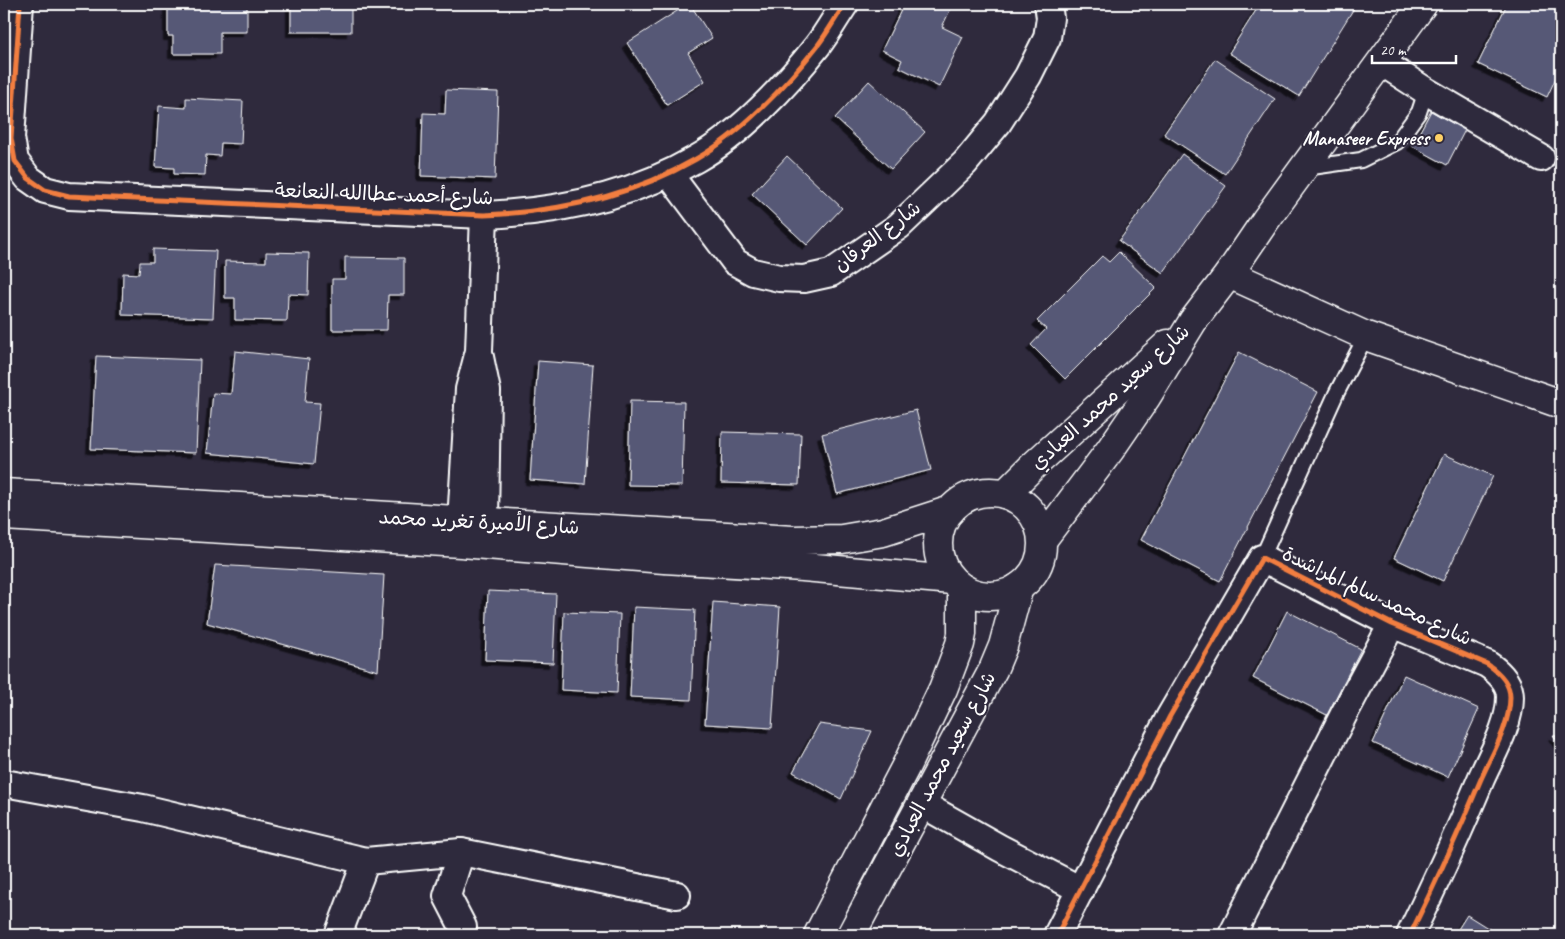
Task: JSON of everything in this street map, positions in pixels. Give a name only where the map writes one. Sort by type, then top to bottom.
[{"type":"street","name":"شارع أحمد عطاالله النعانعة","points":[[20,4],[11,138],[15,161],[28,178],[45,190],[69,196],[484,215],[520,213],[561,207],[607,196],[669,174],[697,159],[736,131],[779,90],[818,45],[845,4]]},
{"type":"street","name":"شارع العرفان","points":[[669,174],[735,262],[753,272],[779,278],[804,279],[830,272],[899,226],[965,163],[998,123],[1028,76],[1047,38],[1050,18],[1048,4]]},
{"type":"street","name":"شارع سعيد محمد العبادي","points":[[1042,539],[1110,450],[1147,396],[1193,321],[1229,274],[1265,221],[1423,4]]},
{"type":"street","points":[[1381,62],[1426,91],[1541,158]]},
{"type":"street","points":[[473,522],[487,391],[479,352],[484,215]]},
{"type":"street","points":[[1229,274],[1366,336],[1561,404]]},
{"type":"street","name":"شارع سعيد محمد العبادي","points":[[1005,494],[1033,466],[1193,321]]},
{"type":"street","points":[[990,492],[1005,494],[1019,500],[1031,511],[1038,524],[1042,539],[1042,553],[1030,578],[1019,587],[1006,594],[991,596],[976,594],[957,584],[944,567],[939,553],[938,537],[942,523],[951,510],[962,500],[976,494],[990,492]]},
{"type":"street","name":"شارع الأميرة تغريد محمد","points":[[4,493],[803,540],[842,539],[883,532],[951,510]]},
{"type":"street","name":"شارع الأميرة تغريد محمد","points":[[4,516],[462,542],[664,559],[803,567],[957,584]]},
{"type":"street","name":"شارع محمد سالم المراشدة","points":[[1057,935],[1170,716],[1262,558],[1392,624],[1487,664],[1499,672],[1507,683],[1510,697],[1503,729],[1440,874],[1410,935]]},
{"type":"street","name":"شارع سعيد محمد العبادي","points":[[818,935],[907,764],[943,689],[962,634],[957,584]]},
{"type":"street","name":"شارع سعيد محمد العبادي","points":[[851,935],[993,670],[1003,646],[1019,587]]},
{"type":"street","points":[[1232,935],[1344,714],[1392,624]]},
{"type":"street","points":[[4,783],[143,808],[366,861],[461,852],[678,895]]},
{"type":"street","points":[[922,804],[1000,848],[1081,890]]},
{"type":"street","points":[[461,852],[447,896],[463,928],[462,935]]},
{"type":"street","points":[[338,935],[366,861]]},
{"type":"lane","points":[[1304,168],[1361,160],[1397,142],[1419,112],[1426,91]]},
{"type":"lane","points":[[1262,558],[1336,394],[1366,336]]},
{"type":"building","points":[[168,4],[247,4],[247,32],[220,32],[220,54],[173,54],[173,36],[168,36]]},
{"type":"building","points":[[291,4],[351,4],[351,32],[291,32]]},
{"type":"building","points":[[690,4],[712,38],[688,53],[705,81],[667,105],[627,43]]},
{"type":"building","points":[[904,4],[953,4],[942,27],[963,37],[939,87],[899,67],[902,60],[882,50]]},
{"type":"building","points":[[1260,4],[1356,5],[1299,96],[1229,53]]},
{"type":"building","points":[[1507,4],[1561,5],[1561,67],[1547,97],[1478,64]]},
{"type":"building","points":[[1215,59],[1275,99],[1225,174],[1164,134]]},
{"type":"building","points":[[869,81],[925,132],[891,169],[835,118]]},
{"type":"building","points":[[446,90],[498,92],[495,179],[421,176],[423,113],[445,114]]},
{"type":"building","points":[[186,98],[243,101],[241,144],[221,143],[220,156],[206,155],[205,175],[174,174],[174,168],[155,167],[159,106],[186,108]]},
{"type":"building","name":"Manaseer Express","points":[[1431,111],[1465,130],[1447,165],[1412,146]]},
{"type":"building","points":[[1182,154],[1226,186],[1163,273],[1119,241]]},
{"type":"building","points":[[787,156],[842,208],[807,245],[752,194]]},
{"type":"building","points":[[153,249],[216,251],[213,318],[122,315],[123,273],[139,274],[140,262],[153,262]]},
{"type":"building","points":[[266,252],[309,253],[308,295],[288,294],[287,321],[235,320],[235,298],[225,298],[225,261],[266,262]]},
{"type":"building","points":[[1119,252],[1156,288],[1065,379],[1031,345],[1046,329],[1037,321],[1102,256],[1109,262]]},
{"type":"building","points":[[345,257],[404,258],[404,295],[388,295],[387,330],[332,330],[332,279],[345,279]]},
{"type":"building","points":[[235,351],[309,359],[305,402],[320,403],[314,464],[207,453],[213,393],[231,394]]},
{"type":"building","points":[[1239,352],[1318,392],[1220,581],[1141,540]]},
{"type":"building","points":[[96,356],[200,360],[196,453],[91,449]]},
{"type":"building","points":[[538,361],[593,365],[585,484],[530,480]]},
{"type":"building","points":[[630,401],[684,402],[682,486],[628,485]]},
{"type":"building","points":[[916,410],[931,470],[837,494],[822,434]]},
{"type":"building","points":[[722,432],[801,434],[799,485],[721,483]]},
{"type":"building","points":[[1444,454],[1493,476],[1443,581],[1394,558]]},
{"type":"building","points":[[215,565],[384,575],[378,671],[207,623]]},
{"type":"building","points":[[488,591],[556,594],[553,663],[485,660]]},
{"type":"building","points":[[713,602],[780,607],[772,728],[705,724]]},
{"type":"building","points":[[634,607],[695,610],[691,700],[630,697]]},
{"type":"building","points":[[1287,611],[1361,649],[1327,715],[1253,678]]},
{"type":"building","points":[[564,612],[620,614],[617,693],[561,690]]},
{"type":"building","points":[[1404,675],[1479,709],[1448,777],[1373,743]]},
{"type":"building","points":[[819,724],[872,731],[841,799],[793,772]]},
{"type":"building","points":[[1553,735],[1561,738],[1561,747]]},
{"type":"building","points":[[1467,915],[1499,935],[1455,934]]},
{"type":"building","points":[[1108,931],[1117,935],[1106,935]]},
{"type":"cycle path","points":[[20,4],[11,138],[15,161],[28,178],[45,190],[69,196],[484,215],[539,210],[593,200],[646,183],[696,159],[713,149],[746,123],[792,77],[818,45],[845,4]]},
{"type":"cycle path","points":[[1057,935],[1170,716],[1262,558],[1392,624],[1487,664],[1500,674],[1510,692],[1507,718],[1500,739],[1410,935]]},
{"type":"place","name":"Manaseer Express","points":[[1439,138]]}]
